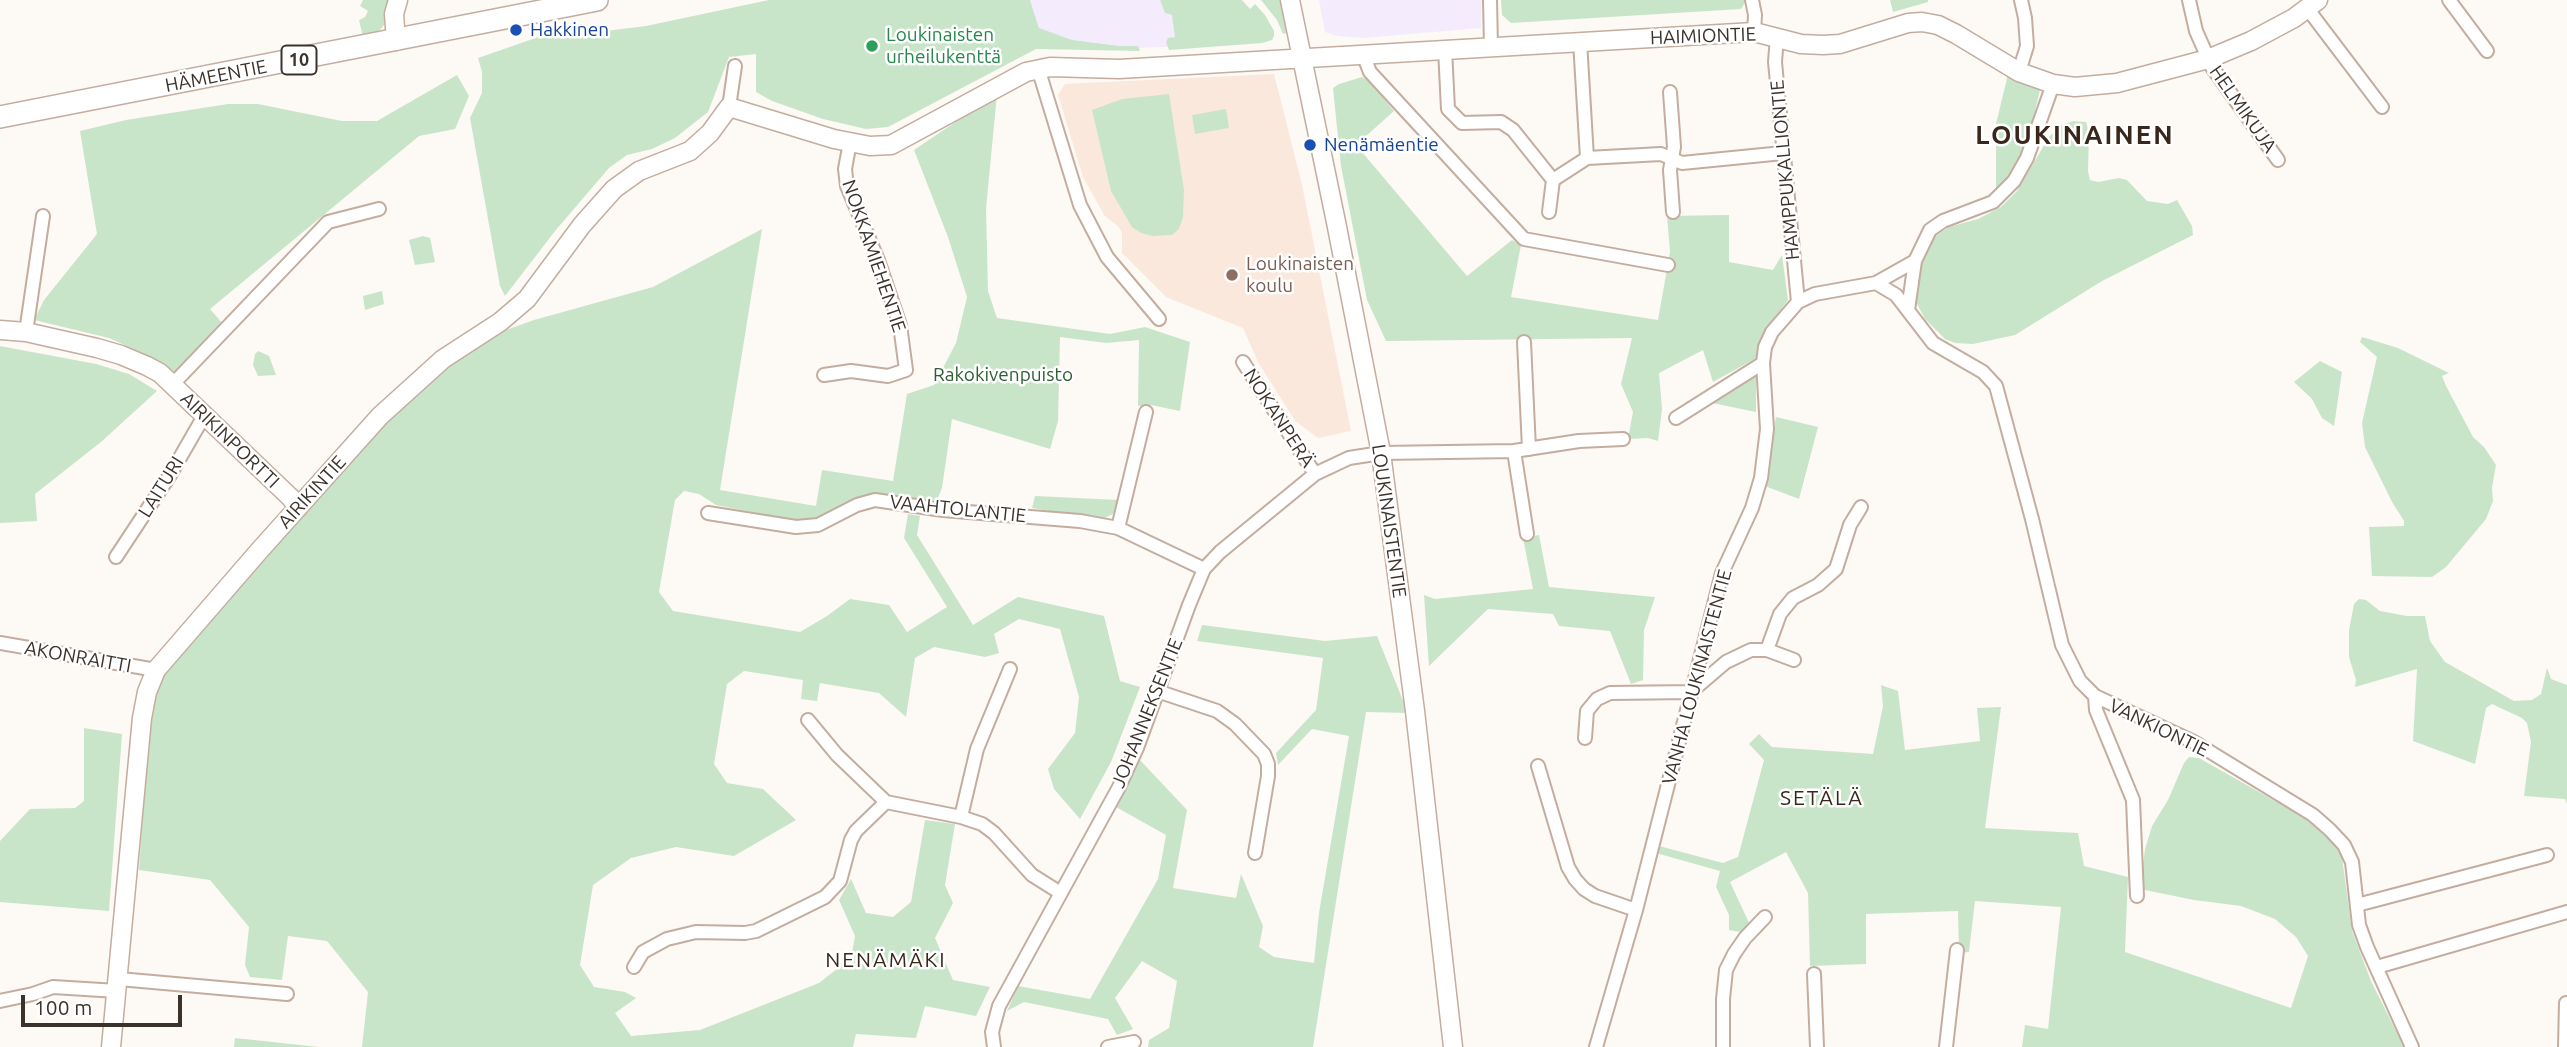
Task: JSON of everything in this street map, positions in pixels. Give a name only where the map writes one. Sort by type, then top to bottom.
[{"type":"highway","name":"HÄMEENTIE","points":[[0,117],[597,0]]},
{"type":"street","points":[[396,41],[394,14],[398,0]]},
{"type":"street","name":"LOUKINAISTENTIE","points":[[1290,0],[1381,453],[1415,711],[1453,1047]]},
{"type":"street","points":[[1490,0],[1490,46]]},
{"type":"street","points":[[1752,0],[1754,32]]},
{"type":"street","points":[[2019,72],[2027,46],[2021,0]]},
{"type":"street","name":"HELMIKUJA","points":[[2189,0],[2196,31],[2208,59],[2278,160]]},
{"type":"street","points":[[2449,0],[2487,51]]},
{"type":"street","points":[[2312,4],[2382,107]]},
{"type":"street","name":"HAIMIONTIE","points":[[1303,58],[1754,32],[1801,44],[1840,44],[1908,23],[1922,22],[1956,33],[2019,72],[2053,84],[2075,87],[2118,83],[2208,59],[2250,41],[2312,4]]},
{"type":"street","name":"HAMPPUKALLIONTIE","points":[[1777,37],[1775,62],[1798,302]]},
{"type":"street","points":[[1580,41],[1587,158]]},
{"type":"street","points":[[1445,49],[1448,109],[1462,123],[1501,122],[1513,130],[1553,180],[1549,212]]},
{"type":"street","points":[[1363,54],[1370,72],[1524,239],[1668,265]]},
{"type":"street","points":[[729,107],[850,142],[870,146],[891,145],[1038,68],[1119,69],[1303,58]]},
{"type":"street","name":"AIRIKINTIE","points":[[111,1047],[142,718],[147,692],[156,670],[380,416],[443,359],[500,322],[527,299],[582,225],[614,189],[639,171],[690,151],[710,133],[729,107],[735,66]]},
{"type":"street","points":[[1038,68],[1080,205],[1107,257],[1159,319]]},
{"type":"street","points":[[1908,310],[1915,261],[1930,230],[1943,221],[1993,202],[2014,181],[2027,158],[2053,84]]},
{"type":"street","points":[[1670,92],[1674,147],[1671,158],[1673,212]]},
{"type":"street","name":"NOKKAMIEHENTIE","points":[[824,375],[851,371],[888,376],[906,370],[900,325],[878,260],[847,186],[845,169],[850,142]]},
{"type":"street","points":[[1553,180],[1587,158],[1661,154],[1682,163],[1783,153]]},
{"type":"street","points":[[166,379],[328,222],[379,209]]},
{"type":"street","points":[[26,332],[43,216]]},
{"type":"street","points":[[1798,302],[1815,294],[1876,283],[1915,261]]},
{"type":"street","name":"VANKIONTIE","points":[[1876,283],[1889,289],[1933,343],[1983,372],[1996,386],[2062,645],[2080,681],[2095,696],[2194,742],[2313,815],[2344,845],[2352,862],[2359,925],[2412,1047]]},
{"type":"street","name":"VANHA LOUKINAISTENTIE","points":[[1596,1047],[1636,910],[1721,573],[1752,508],[1761,478],[1767,429],[1763,363],[1765,347],[1772,332],[1798,302]]},
{"type":"street","name":"AIRIKINPORTTI","points":[[0,330],[26,332],[121,355],[166,379],[298,508]]},
{"type":"street","points":[[1524,342],[1529,449]]},
{"type":"street","name":"NOKANPERÄ","points":[[1243,362],[1315,474]]},
{"type":"street","points":[[1676,418],[1763,363]]},
{"type":"street","points":[[1118,528],[1146,412]]},
{"type":"street","name":"LAITURI","points":[[116,557],[170,475],[204,416]]},
{"type":"street","name":"JOHANNEKSENTIE","points":[[994,1047],[992,1032],[999,1006],[1059,892],[1119,787],[1137,748],[1204,569],[1245,529],[1315,474],[1349,458],[1381,453],[1514,451],[1579,441],[1623,439]]},
{"type":"street","points":[[1514,451],[1527,534]]},
{"type":"street","name":"VAAHTOLANTIE","points":[[708,513],[796,527],[818,525],[857,505],[875,500],[943,510],[1080,521],[1118,528],[1204,569]]},
{"type":"street","points":[[1767,650],[1780,614],[1793,598],[1818,585],[1836,569],[1850,525],[1861,507]]},
{"type":"street","name":"AKONRAITTI","points":[[0,643],[156,670]]},
{"type":"street","points":[[1586,738],[1587,711],[1597,699],[1610,693],[1692,692],[1726,662],[1751,650],[1767,650],[1794,660]]},
{"type":"street","points":[[961,817],[977,749],[1010,669]]},
{"type":"street","points":[[1157,691],[1217,711],[1235,724],[1264,754],[1268,764],[1268,776],[1255,853]]},
{"type":"street","points":[[2095,696],[2096,710],[2133,800],[2137,895]]},
{"type":"street","points":[[808,720],[837,755],[886,802],[961,817],[982,824],[994,833],[1032,874],[1059,892]]},
{"type":"street","points":[[1538,766],[1568,867],[1575,880],[1595,897],[1636,910]]},
{"type":"street","points":[[634,967],[643,952],[667,939],[696,932],[756,931],[824,897],[840,881],[856,831],[886,802]]},
{"type":"street","points":[[2357,905],[2547,855]]},
{"type":"street","points":[[2377,967],[2567,912]]},
{"type":"street","points":[[1723,1047],[1726,970],[1745,938],[1766,917]]},
{"type":"street","points":[[1946,1047],[1957,950]]},
{"type":"street","points":[[1814,974],[1817,1047]]},
{"type":"street","points":[[0,1001],[33,995],[53,987],[118,985],[287,994]]},
{"type":"street","points":[[2565,1047],[2566,1003]]},
{"type":"street","points":[[1108,1047],[1134,1042]]},
{"type":"shaded area","points":[[1030,0],[1198,0],[1207,45],[1094,50],[1044,44]]},
{"type":"shaded area","points":[[1319,0],[1481,0],[1481,28],[1363,38],[1337,36],[1325,32]]},
{"type":"shaded area","name":"Loukinaisten koulu","points":[[1274,74],[1302,185],[1351,431],[1318,438],[1295,421],[1258,362],[1243,328],[1166,297],[1122,253],[1122,233],[1119,227],[1104,215],[1083,177],[1058,95],[1065,84]]},
{"type":"green space","points":[[363,0],[390,0],[384,25],[380,30],[363,37],[359,20],[365,17],[368,11],[360,6]]},
{"type":"green space","points":[[769,0],[1030,0],[1039,28],[1072,40],[1138,46],[1140,51],[1036,49],[888,127],[866,129],[823,119],[772,101],[756,92],[756,54],[729,57],[708,112],[675,138],[652,149],[627,155],[609,168],[555,231],[505,296],[500,286],[470,118],[482,93],[482,72],[478,58],[550,33],[572,35],[646,26]]},
{"type":"green space","points":[[1160,0],[1242,0],[1250,9],[1255,4],[1265,15],[1274,36],[1272,40],[1262,43],[1169,50],[1166,42],[1168,38],[1175,37],[1172,15],[1165,13]]},
{"type":"green space","points":[[1261,0],[1281,0],[1289,32],[1283,34],[1277,20]]},
{"type":"green space","points":[[1501,0],[1746,1],[1741,9],[1511,23],[1502,15]]},
{"type":"green space","points":[[1890,0],[1928,0],[1928,2],[1893,12]]},
{"type":"green space","points":[[2008,74],[2040,90],[2026,148],[2014,174],[1996,193],[1996,124]]},
{"type":"green space","points":[[457,75],[469,96],[455,129],[419,136],[210,309],[223,324],[175,373],[153,358],[109,338],[34,320],[44,300],[97,234],[80,131],[126,120],[228,104],[258,104],[342,121],[377,121]]},
{"type":"green space","points":[[1362,77],[1370,82],[1394,111],[1356,145],[1467,276],[1512,240],[1521,245],[1511,297],[1658,320],[1670,252],[1667,216],[1729,215],[1729,262],[1773,270],[1782,255],[1788,300],[1765,331],[1758,357],[1713,382],[1703,350],[1659,373],[1662,409],[1658,441],[1648,438],[1628,439],[1633,412],[1621,384],[1632,338],[1386,341],[1367,300],[1341,166],[1333,88]]},
{"type":"green space","name":"Rakokivenpuisto","points":[[997,94],[986,209],[988,291],[997,318],[1110,334],[1145,327],[1190,342],[1180,411],[1151,405],[1138,406],[1139,340],[1106,343],[1060,337],[1058,421],[1050,449],[952,419],[942,488],[937,500],[865,495],[824,515],[805,520],[786,519],[716,505],[699,494],[684,491],[675,500],[659,592],[673,611],[800,632],[850,599],[889,605],[907,632],[947,607],[904,538],[908,514],[920,516],[917,535],[973,625],[1018,597],[1104,616],[1120,681],[1140,687],[1111,762],[1080,819],[1054,789],[1048,769],[1075,733],[1079,697],[1060,629],[1019,619],[994,634],[999,653],[985,657],[934,647],[915,658],[906,717],[879,693],[820,683],[817,701],[801,699],[803,680],[744,671],[727,684],[714,764],[727,783],[763,789],[796,820],[734,856],[676,847],[631,858],[593,885],[580,965],[594,987],[625,992],[636,998],[615,1013],[631,1036],[700,1030],[819,983],[851,958],[855,936],[839,900],[851,879],[866,913],[893,917],[911,902],[925,820],[955,824],[945,885],[953,903],[935,938],[953,980],[990,987],[976,1016],[925,1006],[916,1038],[856,1034],[853,1047],[362,1047],[368,992],[327,941],[288,936],[282,980],[250,977],[245,965],[249,927],[210,880],[139,870],[149,723],[155,694],[169,666],[396,411],[449,364],[495,334],[534,320],[653,287],[762,229],[720,490],[816,506],[822,470],[893,481],[907,394],[934,385],[956,343],[967,297],[948,237],[914,150]]},
{"type":"green space","points":[[1169,94],[1184,190],[1183,217],[1179,229],[1172,235],[1153,236],[1132,227],[1111,191],[1092,110],[1122,99]]},
{"type":"green space","points":[[1226,109],[1229,128],[1195,134],[1192,115]]},
{"type":"green space","points":[[2073,121],[2086,122],[2089,133],[2090,180],[2098,182],[2119,178],[2127,180],[2147,201],[2168,204],[2177,200],[2192,226],[2193,235],[2102,281],[2015,335],[1973,344],[1955,343],[1945,339],[1925,319],[1917,304],[1917,281],[1923,253],[1934,237],[1949,227],[1978,219],[2001,207],[2017,191],[2049,137],[2059,126]]},
{"type":"green space","points":[[423,236],[430,238],[435,262],[415,265],[409,240]]},
{"type":"green space","points":[[382,291],[384,304],[365,310],[363,296]]},
{"type":"green space","points":[[2362,337],[2398,348],[2449,373],[2442,376],[2446,386],[2473,437],[2484,447],[2496,465],[2493,501],[2486,519],[2446,567],[2432,577],[2372,576],[2369,527],[2404,526],[2404,521],[2365,447],[2362,423],[2377,357],[2360,342]]},
{"type":"green space","points":[[0,346],[96,364],[129,374],[157,391],[101,442],[35,494],[37,521],[0,523]]},
{"type":"green space","points":[[258,351],[269,356],[276,375],[258,376],[253,365]]},
{"type":"green space","points":[[2320,361],[2342,372],[2334,426],[2322,418],[2312,399],[2294,382]]},
{"type":"green space","points":[[1756,374],[1756,412],[1712,403]]},
{"type":"green space","points":[[1776,417],[1818,427],[1799,499],[1765,486]]},
{"type":"green space","points":[[1035,496],[1119,500],[1113,514],[1100,520],[1032,508]]},
{"type":"green space","points":[[1539,535],[1549,587],[1655,597],[1644,630],[1643,680],[1631,684],[1610,631],[1559,626],[1553,614],[1488,609],[1429,666],[1424,595],[1435,599],[1533,589],[1523,538]]},
{"type":"green space","points":[[2359,599],[2366,600],[2380,611],[2425,616],[2430,641],[2445,662],[2514,701],[2532,700],[2541,694],[2547,668],[2551,679],[2567,685],[2567,804],[2565,799],[2524,796],[2531,742],[2527,723],[2522,718],[2492,704],[2486,708],[2475,764],[2413,741],[2417,669],[2355,687],[2356,680],[2349,657],[2349,630],[2354,604]]},
{"type":"green space","points":[[1202,625],[1325,641],[1377,636],[1408,713],[1366,712],[1313,1047],[1148,1047],[1149,1040],[1169,1028],[1177,981],[1142,961],[1115,998],[1133,1029],[1117,1035],[1108,1019],[1024,1002],[1007,1011],[1018,986],[1090,999],[1158,879],[1166,835],[1116,807],[1140,760],[1187,810],[1173,888],[1236,898],[1241,874],[1263,926],[1259,947],[1274,957],[1314,963],[1319,913],[1349,736],[1312,729],[1278,765],[1276,753],[1316,710],[1323,658],[1197,641]]},
{"type":"green space","points":[[1881,685],[1898,691],[1905,750],[1980,741],[1977,708],[2001,707],[1985,828],[2078,833],[2084,866],[2128,877],[2125,952],[2291,1008],[2308,956],[2296,937],[2275,919],[2241,906],[2140,889],[2145,849],[2152,826],[2189,757],[2199,758],[2305,818],[2333,843],[2342,857],[2352,931],[2371,981],[2404,1047],[2022,1047],[2025,1025],[2048,1029],[2061,907],[1975,901],[1969,952],[1959,953],[1958,911],[1866,914],[1866,964],[1810,966],[1808,893],[1786,852],[1730,882],[1751,927],[1740,932],[1729,930],[1729,915],[1716,887],[1720,871],[1656,853],[1659,846],[1723,863],[1738,857],[1764,760],[1749,744],[1759,734],[1772,747],[1873,754],[1883,706]]},
{"type":"green space","points":[[84,728],[122,734],[109,911],[0,902],[0,841],[30,809],[75,808],[84,801]]},
{"type":"green space","points":[[235,1038],[319,1047],[234,1047]]},
{"type":"place","name":"Hakkinen","points":[[516,30]]},
{"type":"place","name":"Loukinaisten urheilukenttä","points":[[872,46]]},
{"type":"place","name":"Nenämäentie","points":[[1310,145]]},
{"type":"place","name":"Loukinaisten koulu","points":[[1232,275]]},
{"type":"district","name":"LOUKINAINEN","points":[[2075,135]]},
{"type":"district","name":"SETÄLÄ","points":[[1822,798]]},
{"type":"district","name":"NENÄMÄKI","points":[[886,960]]}]
